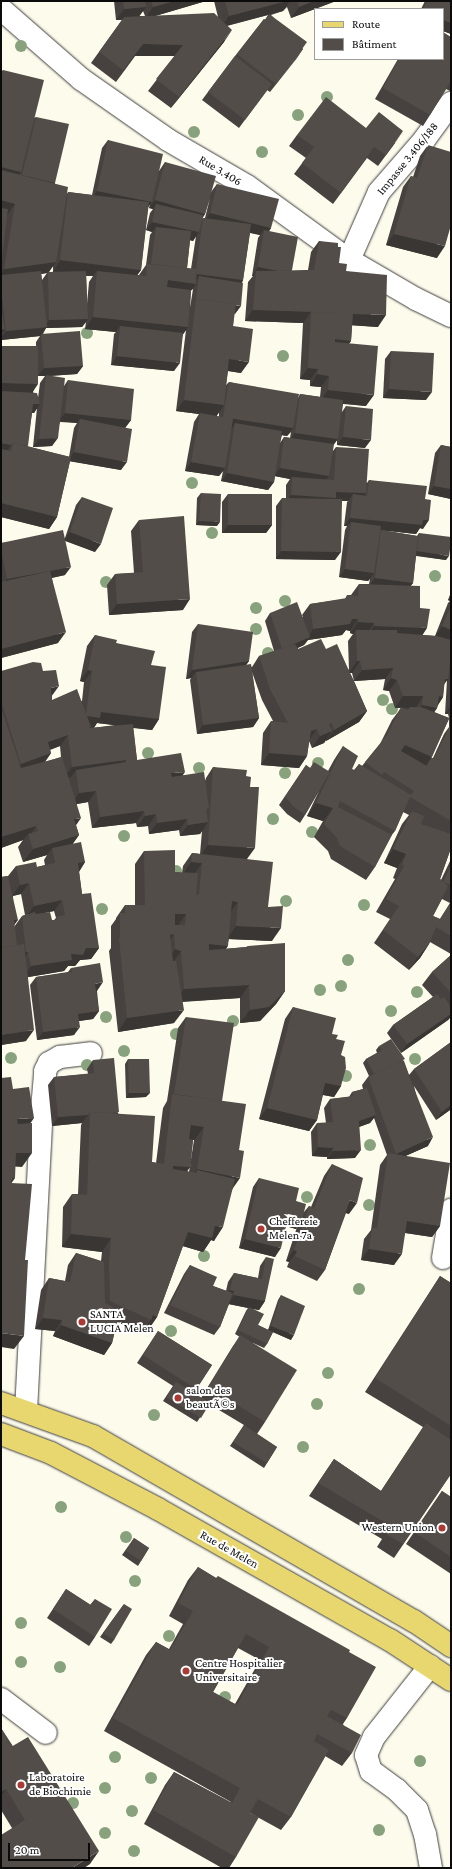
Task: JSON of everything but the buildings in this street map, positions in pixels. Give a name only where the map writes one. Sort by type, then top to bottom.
[{"type":"main road","points":[[1,1403],[93,1436],[414,1621],[451,1646]]},
{"type":"main road","name":"Rue de Melen","points":[[1,1434],[51,1453],[158,1509],[390,1640],[451,1680]]},
{"type":"street","name":"Rue 3.406","points":[[1,9],[81,79],[168,140],[247,186],[349,260],[416,299],[451,316]]},
{"type":"street","name":"Impasse 3.406/188","points":[[349,260],[379,192],[424,140],[451,103]]},
{"type":"street","points":[[26,1411],[45,1071],[49,1063],[60,1057],[91,1053]]},
{"type":"street","points":[[443,1258],[451,1210]]},
{"type":"street","points":[[430,1666],[374,1737],[366,1755],[371,1771],[398,1790],[417,1810],[425,1834],[431,1868]]},
{"type":"street","points":[[1,1699],[46,1734]]},
{"type":"place","name":"Cheffereie Melen 7a","points":[[261,1229]]},
{"type":"place","name":"SANTA LUCIA Melen","points":[[82,1322]]},
{"type":"place","name":"salon des beautÃ©s","points":[[178,1398]]},
{"type":"place","name":"Western Union","points":[[442,1528]]},
{"type":"place","name":"Centre Hospitalier Universitaire","points":[[186,1671]]},
{"type":"place","name":"Laboratoire de Biochimie","points":[[21,1785]]}]
